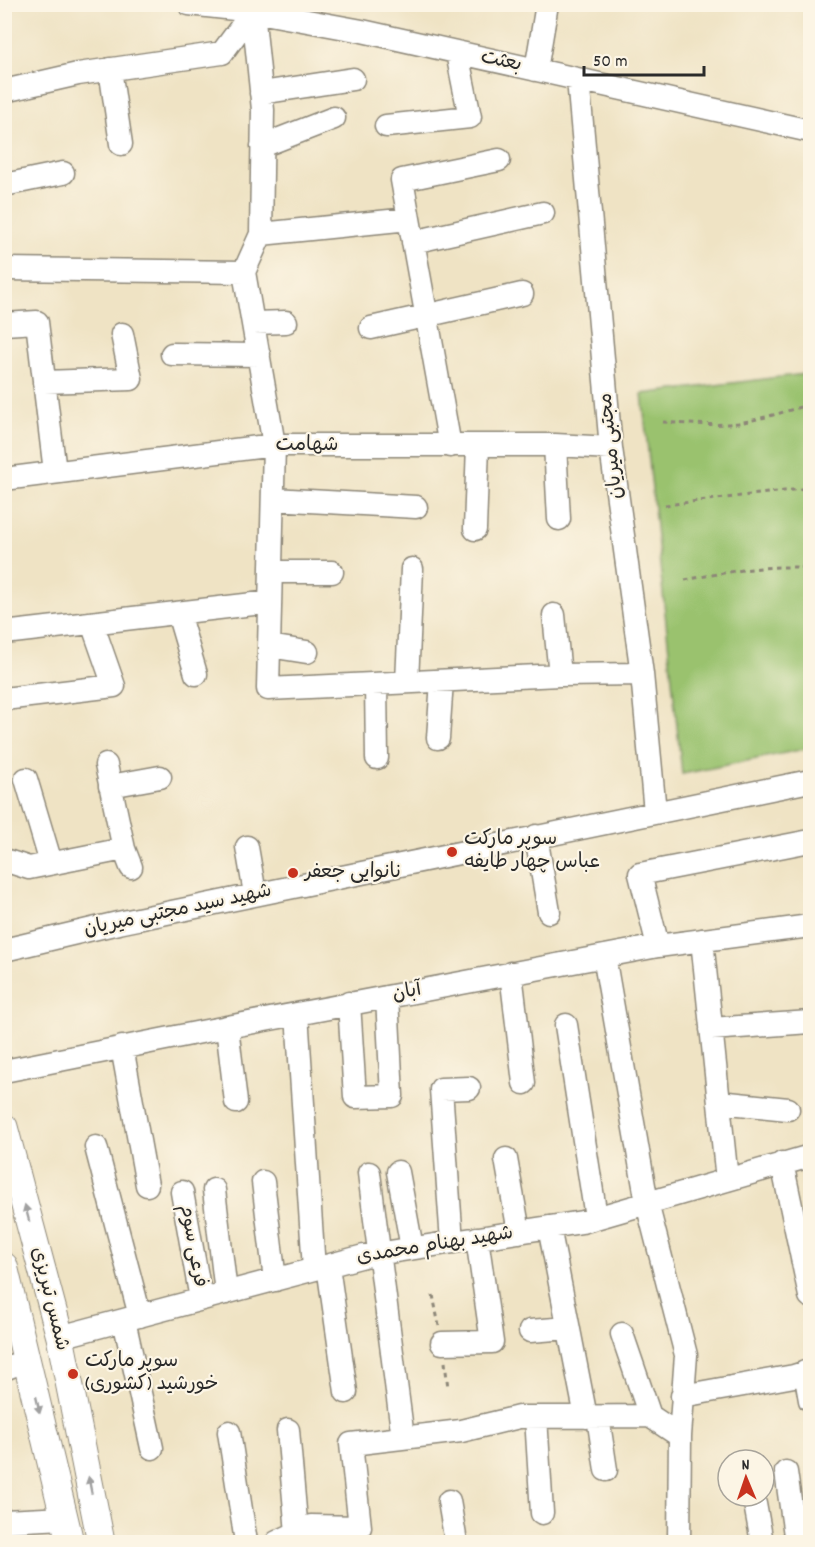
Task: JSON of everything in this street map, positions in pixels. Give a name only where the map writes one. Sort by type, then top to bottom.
[{"type":"main road","name":"شمس تبریزی","points":[[4,1127],[60,1337],[101,1542]]},
{"type":"main road","name":"شمس تبریزی","points":[[4,1266],[16,1365],[67,1530]]},
{"type":"main road","points":[[16,1365],[60,1337]]},
{"type":"street","name":"بعثت","points":[[189,4],[264,10],[810,131]]},
{"type":"street","points":[[536,70],[547,4]]},
{"type":"street","points":[[4,90],[78,74],[222,53],[264,10]]},
{"type":"street","points":[[264,10],[261,93],[261,234],[244,273],[274,445],[268,690],[560,675],[642,674]]},
{"type":"street","points":[[386,126],[470,117],[457,53]]},
{"type":"street","points":[[110,69],[121,144]]},
{"type":"street","points":[[261,93],[353,79]]},
{"type":"street","name":"مجتبی میریان","points":[[578,79],[611,448],[642,674],[655,812]]},
{"type":"street","points":[[262,146],[334,118]]},
{"type":"street","points":[[450,446],[402,180],[499,160]]},
{"type":"street","points":[[4,185],[63,173]]},
{"type":"street","points":[[413,242],[543,213]]},
{"type":"street","points":[[261,234],[410,219]]},
{"type":"street","points":[[4,269],[244,273]]},
{"type":"street","points":[[371,328],[522,294]]},
{"type":"street","points":[[4,324],[37,322],[55,472]]},
{"type":"street","points":[[253,322],[286,322]]},
{"type":"street","points":[[44,382],[131,379],[122,333]]},
{"type":"street","points":[[172,354],[259,355]]},
{"type":"street","name":"شهامت","points":[[4,479],[274,445],[555,445],[611,448]]},
{"type":"street","points":[[475,529],[478,445]]},
{"type":"street","points":[[555,445],[559,519]]},
{"type":"street","points":[[273,498],[416,507]]},
{"type":"street","points":[[407,682],[412,569]]},
{"type":"street","points":[[271,572],[332,572]]},
{"type":"street","points":[[4,633],[270,602]]},
{"type":"street","points":[[178,613],[196,674]]},
{"type":"street","points":[[554,615],[560,675]]},
{"type":"street","points":[[4,699],[114,686],[92,623]]},
{"type":"street","points":[[269,646],[307,652]]},
{"type":"street","points":[[438,738],[442,681]]},
{"type":"street","points":[[376,684],[377,758]]},
{"type":"street","points":[[4,860],[29,868],[51,863],[127,858],[108,776],[160,777]]},
{"type":"street","points":[[26,779],[51,863]]},
{"type":"street","name":"شهید سید مجتبی میریان","points":[[4,950],[118,922],[810,781]]},
{"type":"street","points":[[536,836],[549,912]]},
{"type":"street","points":[[658,946],[640,874],[810,841]]},
{"type":"street","points":[[247,847],[255,894]]},
{"type":"street","name":"آبان","points":[[4,1071],[658,946],[810,926]]},
{"type":"street","points":[[702,940],[727,1179]]},
{"type":"street","points":[[604,956],[647,1203],[686,1356],[680,1436],[679,1542]]},
{"type":"street","points":[[511,973],[524,1083]]},
{"type":"street","points":[[349,1004],[355,1097],[392,1096],[387,997]]},
{"type":"street","points":[[297,1014],[321,1267],[346,1392]]},
{"type":"street","points":[[711,1029],[810,1022]]},
{"type":"street","points":[[566,1025],[596,1217]]},
{"type":"street","points":[[227,1027],[236,1102]]},
{"type":"street","points":[[122,1047],[147,1185]]},
{"type":"street","points":[[452,1242],[441,1089],[469,1088]]},
{"type":"street","points":[[719,1102],[788,1109]]},
{"type":"street","points":[[96,1147],[132,1318],[152,1449]]},
{"type":"street","name":"شهید بهنام محمدی","points":[[60,1337],[380,1253],[519,1232],[596,1217],[810,1156]]},
{"type":"street","points":[[507,1160],[519,1232]]},
{"type":"street","points":[[782,1163],[810,1296]]},
{"type":"street","points":[[398,1172],[412,1248]]},
{"type":"street","points":[[369,1173],[403,1438]]},
{"type":"street","points":[[263,1182],[275,1280]]},
{"type":"street","points":[[214,1190],[226,1293]]},
{"type":"street","name":"فرعی سوم","points":[[182,1192],[201,1299]]},
{"type":"street","points":[[549,1227],[568,1328],[606,1470]]},
{"type":"street","points":[[442,1343],[492,1342],[477,1238]]},
{"type":"street","points":[[530,1331],[568,1328]]},
{"type":"street","points":[[622,1334],[650,1416]]},
{"type":"street","points":[[682,1396],[808,1371],[810,1400]]},
{"type":"street","points":[[288,1430],[287,1538],[311,1526],[360,1527],[351,1444],[460,1431],[519,1417],[650,1416],[680,1436]]},
{"type":"street","points":[[536,1417],[542,1513]]},
{"type":"street","points":[[229,1432],[246,1542]]},
{"type":"street","points":[[786,1472],[796,1542]]},
{"type":"street","points":[[448,1501],[456,1542]]},
{"type":"street","points":[[756,1508],[762,1542]]},
{"type":"street","points":[[4,1521],[67,1530]]},
{"type":"path","points":[[663,422],[700,425],[737,423],[810,404]]},
{"type":"path","points":[[665,505],[810,488]]},
{"type":"path","points":[[685,580],[732,571],[810,568]]},
{"type":"green space","points":[[810,370],[810,748],[682,774],[642,394],[805,374]]},
{"type":"place","name":"سوپر مارکت عباس چهار طایفه","points":[[452,852]]},
{"type":"place","name":"نانوایی جعفر","points":[[293,873]]},
{"type":"place","name":"سوپر مارکت خورشید (کشوری)","points":[[73,1374]]}]
